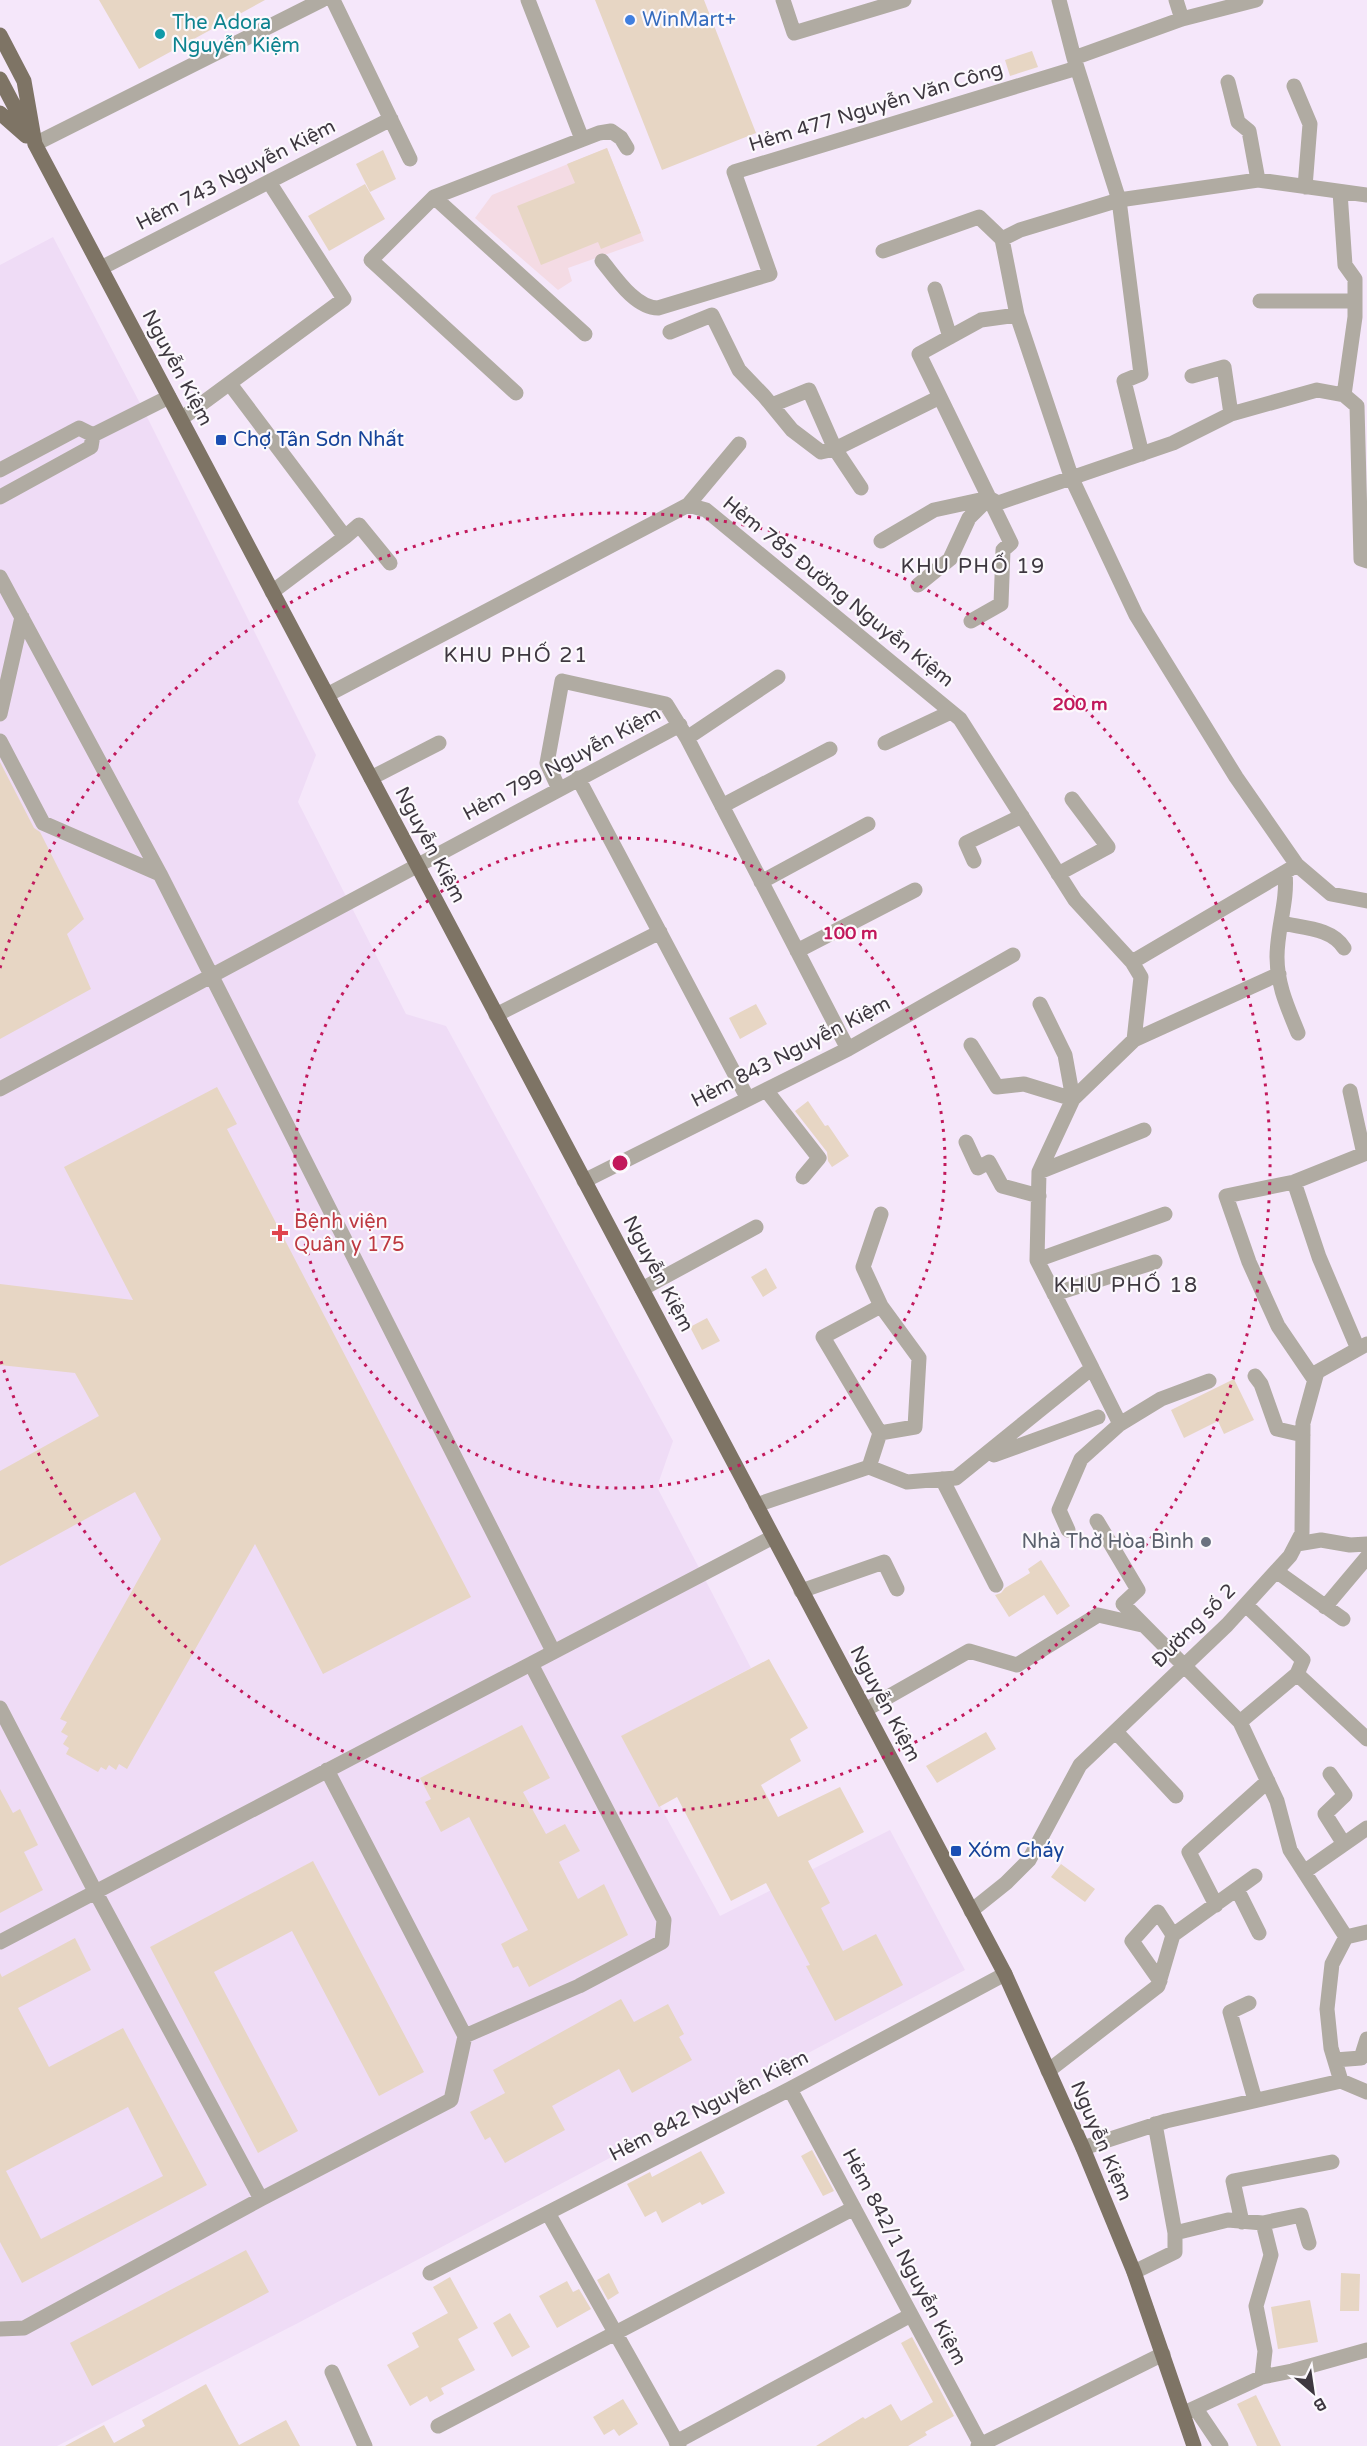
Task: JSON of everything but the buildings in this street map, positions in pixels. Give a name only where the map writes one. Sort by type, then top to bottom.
[{"type":"main road","name":"Nguyễn Kiệm","points":[[0,35],[24,81],[35,144],[1005,1974],[1083,2148],[1134,2272],[1163,2354],[1190,2411],[1194,2446]]},
{"type":"main road","points":[[3,85],[35,144]]},
{"type":"main road","name":"Nguyễn Kiệm","points":[[0,113],[35,144]]},
{"type":"street","points":[[35,144],[322,0]]},
{"type":"street","points":[[333,0],[410,159]]},
{"type":"street","points":[[528,0],[582,139]]},
{"type":"street","points":[[783,0],[794,33],[904,0]]},
{"type":"street","points":[[1059,0],[1076,63],[1119,200],[1142,374],[1124,381],[1142,454]]},
{"type":"street","points":[[1176,0],[1182,19]]},
{"type":"street","points":[[1076,63],[1182,19],[1256,0]]},
{"type":"street","name":"Hẻm 477 Nguyễn Văn Công","points":[[602,261],[631,293],[650,308],[658,308],[770,274],[735,172],[1076,63]]},
{"type":"street","points":[[1228,81],[1238,122],[1249,131],[1258,180]]},
{"type":"street","points":[[1294,86],[1310,124],[1305,187]]},
{"type":"street","name":"Hẻm 743 Nguyễn Kiệm","points":[[100,268],[392,119]]},
{"type":"street","points":[[516,393],[371,260],[434,197],[582,139],[610,131],[621,138],[627,148]]},
{"type":"street","points":[[1002,239],[1020,230],[1119,200],[1258,180],[1367,195]]},
{"type":"street","points":[[181,419],[344,298],[269,182]]},
{"type":"street","points":[[1340,192],[1345,265],[1355,279],[1355,301],[1361,319],[1344,395]]},
{"type":"street","points":[[434,197],[585,334]]},
{"type":"street","points":[[883,251],[979,217],[1002,239],[1017,315],[1072,479],[1136,615],[1291,869],[1331,894],[1367,901]]},
{"type":"street","points":[[935,289],[950,337]]},
{"type":"street","points":[[1260,301],[1355,301]]},
{"type":"street","points":[[670,332],[712,315],[739,370],[792,430],[821,452],[835,449],[940,397]]},
{"type":"street","points":[[971,621],[1001,604],[1003,550],[1011,543],[919,354],[981,320],[1017,315]]},
{"type":"street","points":[[1192,376],[1224,367],[1231,414]]},
{"type":"street","points":[[230,384],[345,537]]},
{"type":"street","points":[[772,405],[810,390],[835,449],[861,488]]},
{"type":"street","points":[[881,540],[934,510],[989,498],[998,503],[1142,454],[1231,414],[1317,390],[1344,395],[1362,408],[1364,560]]},
{"type":"street","points":[[93,435],[169,397]]},
{"type":"street","points":[[0,470],[79,428],[93,435]]},
{"type":"street","points":[[0,497],[91,447],[93,435]]},
{"type":"street","points":[[327,695],[688,505],[740,444]]},
{"type":"street","points":[[918,585],[950,559],[969,518],[989,498]]},
{"type":"street","name":"Hẻm 785 Đường Nguyễn Kiệm","points":[[688,505],[706,510],[960,719],[1075,900],[1132,962]]},
{"type":"street","points":[[272,592],[359,525],[390,563]]},
{"type":"street","points":[[0,577],[160,874],[554,1652]]},
{"type":"street","points":[[0,714],[22,617]]},
{"type":"street","name":"Hẻm 799 Nguyễn Kiệm","points":[[0,1089],[579,778],[683,731],[778,676]]},
{"type":"street","points":[[559,789],[547,763],[562,681],[666,704],[683,731],[848,1049]]},
{"type":"street","points":[[885,743],[951,712]]},
{"type":"street","points":[[0,741],[43,823],[160,874]]},
{"type":"street","points":[[371,778],[439,743]]},
{"type":"street","points":[[722,806],[830,749]]},
{"type":"street","points":[[579,778],[748,1099]]},
{"type":"street","points":[[1058,874],[1108,847],[1072,799]]},
{"type":"street","points":[[974,861],[966,843],[1022,816]]},
{"type":"street","points":[[761,882],[868,824]]},
{"type":"street","points":[[1291,869],[1277,956],[1281,991],[1298,1033]]},
{"type":"street","points":[[1134,1040],[1141,977],[1132,962],[1291,869]]},
{"type":"street","points":[[797,951],[915,890]]},
{"type":"street","points":[[1282,923],[1330,934],[1340,941],[1344,948]]},
{"type":"street","points":[[496,1015],[660,932]]},
{"type":"street","name":"Hẻm 843 Nguyễn Kiệm","points":[[584,1180],[848,1049],[1013,955]]},
{"type":"street","points":[[1117,1417],[1037,1260],[1039,1172],[1073,1099],[1134,1040],[1279,974]]},
{"type":"street","points":[[1040,1004],[1065,1055],[1073,1099]]},
{"type":"street","points":[[971,1044],[997,1087],[1024,1084],[1073,1099]]},
{"type":"street","points":[[766,1090],[819,1158],[803,1177]]},
{"type":"street","points":[[1314,1379],[1278,1326],[1249,1262],[1226,1196],[1294,1182],[1364,1154],[1350,1091]]},
{"type":"street","points":[[1039,1172],[1144,1130]]},
{"type":"street","points":[[966,1142],[978,1168],[989,1162],[1002,1186],[1039,1196]]},
{"type":"street","points":[[1294,1182],[1319,1257],[1362,1347],[1317,1372],[1314,1379]]},
{"type":"street","points":[[880,1433],[915,1427],[919,1358],[881,1306],[863,1267],[881,1214]]},
{"type":"street","points":[[1037,1260],[1165,1214]]},
{"type":"street","points":[[642,1289],[756,1227]]},
{"type":"street","points":[[1054,1294],[1155,1262]]},
{"type":"street","points":[[880,1433],[823,1337],[881,1306]]},
{"type":"street","points":[[756,1505],[868,1467],[907,1482],[956,1478],[1092,1368]]},
{"type":"street","points":[[1255,1376],[1261,1384],[1277,1429],[1303,1435]]},
{"type":"street","name":"Đường số 2","points":[[971,1911],[1006,1883],[1029,1860],[1080,1765],[1246,1605],[1290,1556],[1302,1533],[1303,1423],[1314,1379]]},
{"type":"street","points":[[1068,1530],[1059,1510],[1081,1459],[1117,1417],[1209,1381]]},
{"type":"street","points":[[979,1461],[1098,1418]]},
{"type":"street","points":[[868,1467],[880,1433]]},
{"type":"street","points":[[942,1479],[996,1585]]},
{"type":"street","points":[[1097,1521],[1138,1590],[1123,1605],[1240,1722],[1277,1801],[1290,1850],[1346,1938]]},
{"type":"street","points":[[0,1942],[773,1537]]},
{"type":"street","points":[[1297,1544],[1321,1540],[1364,1551],[1325,1607]]},
{"type":"street","points":[[801,1590],[884,1562],[897,1589]]},
{"type":"street","points":[[1276,1571],[1343,1619]]},
{"type":"street","points":[[1240,1722],[1297,1674],[1303,1660],[1246,1605]]},
{"type":"street","points":[[865,1710],[969,1651],[1017,1665],[1098,1615],[1142,1625]]},
{"type":"street","points":[[465,2036],[579,1986],[662,1942],[664,1920],[531,1664]]},
{"type":"street","points":[[1297,1674],[1364,1730]]},
{"type":"street","points":[[0,1708],[95,1891],[261,2199]]},
{"type":"street","points":[[1116,1732],[1176,1796]]},
{"type":"street","points":[[0,2329],[24,2328],[261,2199],[451,2100],[465,2036],[327,1770]]},
{"type":"street","points":[[1330,1774],[1345,1795],[1325,1814],[1344,1844]]},
{"type":"street","points":[[1216,1905],[1189,1852],[1268,1781]]},
{"type":"street","points":[[1304,1872],[1367,1828]]},
{"type":"street","points":[[1048,2071],[1158,1986],[1173,1935],[1255,1876]]},
{"type":"street","points":[[1237,1889],[1259,1933]]},
{"type":"street","points":[[1160,1981],[1132,1941],[1158,1912],[1173,1935]]},
{"type":"street","points":[[1341,2081],[1331,2048],[1327,2010],[1332,1964],[1346,1938],[1367,1932]]},
{"type":"street","name":"Hẻm 842 Nguyễn Kiệm","points":[[430,2272],[790,2089],[1005,1974]]},
{"type":"street","points":[[1250,2003],[1230,2012],[1256,2100]]},
{"type":"street","points":[[1335,2060],[1364,2060],[1367,2039]]},
{"type":"street","points":[[1083,2148],[1155,2124],[1341,2081],[1367,2092]]},
{"type":"street","name":"Hẻm 842/1 Nguyễn Kiệm","points":[[790,2089],[980,2445]]},
{"type":"street","points":[[1134,2272],[1175,2252],[1175,2233],[1155,2124]]},
{"type":"street","points":[[1242,2222],[1233,2181],[1332,2162]]},
{"type":"street","points":[[438,2426],[855,2208]]},
{"type":"street","points":[[548,2212],[678,2444],[911,2315]]},
{"type":"street","points":[[1175,2233],[1228,2220],[1263,2223],[1301,2215],[1309,2243]]},
{"type":"street","points":[[1262,2377],[1265,2351],[1256,2306],[1271,2255],[1263,2223]]},
{"type":"street","points":[[1221,2446],[1190,2411],[1262,2377],[1367,2350]]},
{"type":"street","points":[[980,2445],[1163,2354]]},
{"type":"street","points":[[332,2372],[365,2446]]},
{"type":"shaded area","points":[[607,148],[644,241],[568,268],[572,281],[558,290],[475,218],[492,195]]},
{"type":"shaded area","name":"Bệnh viện Quân y 175","points":[[53,237],[143,409],[316,755],[298,802],[406,1014],[446,1026],[673,1441],[657,1487],[751,1668],[622,1736],[720,1916],[890,1830],[965,1970],[298,2323],[57,2446],[0,2446],[0,265]]},
{"type":"place","name":"WinMart+","points":[[630,20]]},
{"type":"place","name":"The Adora Nguyễn Kiệm","points":[[160,34]]},
{"type":"place","name":"Chợ Tân Sơn Nhất","points":[[221,440]]},
{"type":"place","name":"Bệnh viện Quân y 175","points":[[280,1233]]},
{"type":"place","name":"Nhà Thờ Hòa Bình","points":[[1206,1542]]},
{"type":"place","name":"Xóm Cháy","points":[[956,1851]]},
{"type":"district","name":"KHU PHỐ 19","points":[[973,566]]},
{"type":"district","name":"KHU PHỐ 21","points":[[516,655]]},
{"type":"district","name":"KHU PHỐ 18","points":[[1126,1285]]}]
